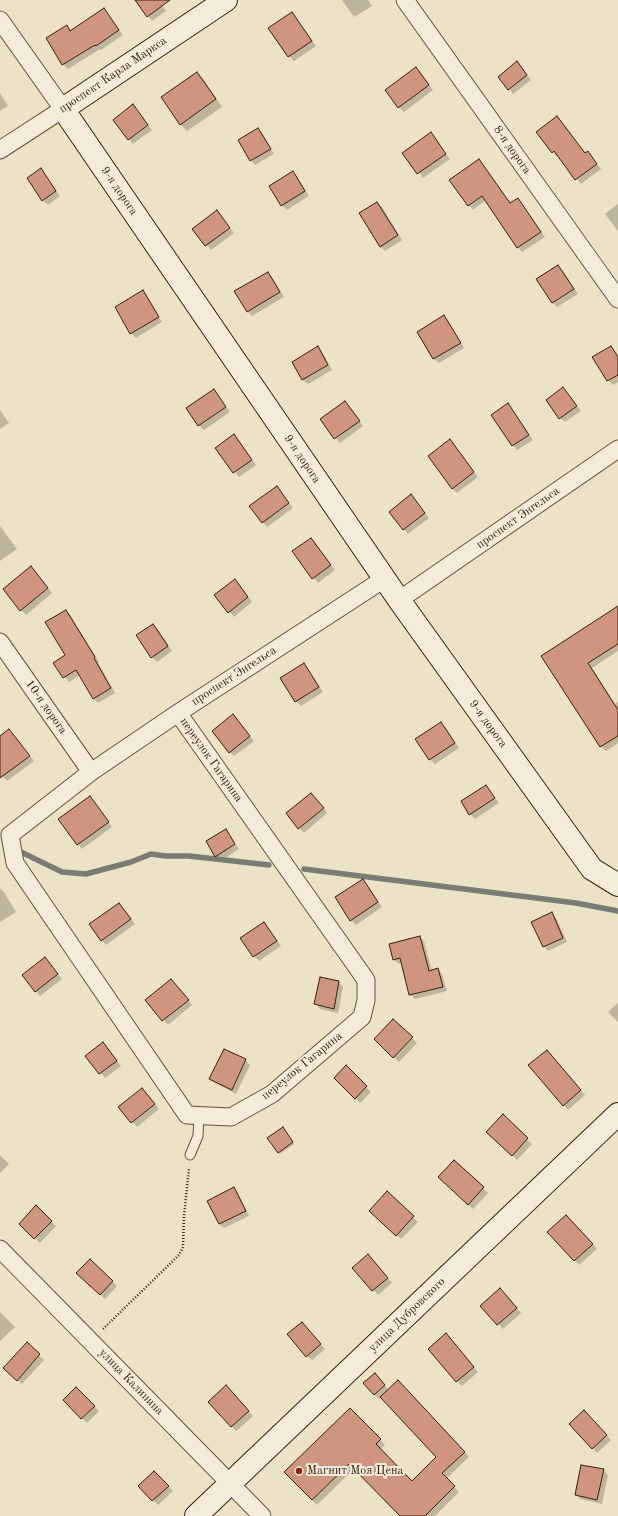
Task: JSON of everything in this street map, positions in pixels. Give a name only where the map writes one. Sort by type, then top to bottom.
[{"type":"street","name":"проспект Карла Маркса","points":[[0,150],[226,0]]},
{"type":"street","name":"8-я дорога","points":[[405,0],[618,299]]},
{"type":"street","name":"9-я дорога","points":[[0,20],[63,109],[399,600],[592,869],[618,885]]},
{"type":"street","name":"проспект Энгельса","points":[[399,600],[618,449]]},
{"type":"street","name":"проспект Энгельса","points":[[10,835],[91,772],[178,713],[384,579]]},
{"type":"street","name":"10-я дорога","points":[[0,642],[91,772]]},
{"type":"street","name":"переулок Гагарина","points":[[10,835],[16,863],[187,1115],[231,1118],[272,1094],[362,1017],[366,1000],[366,980],[178,713]]},
{"type":"street","name":"улица Дубровского","points":[[196,1516],[618,1114]]},
{"type":"street","name":"улица Калинина","points":[[0,1249],[262,1516]]},
{"type":"lane","points":[[190,1155],[198,1136],[199,1116]]},
{"type":"path","points":[[91,1342],[111,1320],[179,1255],[183,1247],[184,1216],[190,1155]]},
{"type":"building","points":[[135,0],[170,0],[147,17]]},
{"type":"building","points":[[104,8],[119,30],[96,46],[95,45],[62,65],[46,38],[67,25],[70,31]]},
{"type":"building","points":[[292,12],[312,41],[288,57],[268,28]]},
{"type":"building","points":[[517,61],[527,75],[508,90],[498,77]]},
{"type":"building","points":[[416,67],[429,85],[398,108],[385,90]]},
{"type":"building","points":[[197,72],[216,99],[180,125],[161,97]]},
{"type":"building","points":[[133,104],[148,125],[128,140],[113,120]]},
{"type":"building","points":[[557,116],[585,153],[588,151],[597,164],[575,180],[554,151],[552,153],[536,132]]},
{"type":"building","points":[[258,128],[271,149],[250,161],[238,140]]},
{"type":"building","points":[[431,132],[446,154],[417,174],[402,153]]},
{"type":"building","points":[[479,159],[510,203],[518,198],[541,232],[517,248],[482,196],[468,206],[449,180]]},
{"type":"building","points":[[41,168],[56,191],[42,201],[27,178]]},
{"type":"building","points":[[293,171],[305,191],[281,206],[269,186]]},
{"type":"building","points":[[377,202],[398,235],[380,247],[359,213]]},
{"type":"building","points":[[217,210],[230,228],[205,246],[192,229]]},
{"type":"building","points":[[558,265],[574,289],[552,303],[536,279]]},
{"type":"building","points":[[268,272],[280,292],[247,312],[234,291]]},
{"type":"building","points":[[143,290],[159,317],[130,334],[115,307]]},
{"type":"building","points":[[444,315],[461,343],[433,359],[417,332]]},
{"type":"building","points":[[318,346],[328,365],[302,380],[292,362]]},
{"type":"building","points":[[611,346],[618,357],[618,375],[607,381],[592,357]]},
{"type":"building","points":[[563,387],[577,406],[559,419],[546,400]]},
{"type":"building","points":[[214,389],[226,407],[198,426],[186,408]]},
{"type":"building","points":[[345,401],[360,421],[334,439],[320,419]]},
{"type":"building","points":[[508,403],[529,435],[512,446],[491,415]]},
{"type":"building","points":[[234,434],[252,460],[233,473],[215,448]]},
{"type":"building","points":[[450,439],[474,472],[452,489],[428,456]]},
{"type":"building","points":[[277,486],[289,503],[262,523],[249,506]]},
{"type":"building","points":[[411,494],[425,513],[403,530],[389,512]]},
{"type":"building","points":[[311,538],[331,565],[312,579],[292,551]]},
{"type":"building","points":[[31,566],[48,588],[20,611],[3,589]]},
{"type":"building","points":[[235,579],[248,597],[228,613],[214,595]]},
{"type":"building","points":[[618,606],[618,644],[588,663],[618,710],[618,736],[600,747],[541,656]]},
{"type":"building","points":[[66,610],[95,657],[94,658],[111,688],[93,699],[76,670],[63,678],[53,663],[65,655],[45,622]]},
{"type":"building","points":[[153,624],[168,646],[151,658],[136,635]]},
{"type":"building","points":[[304,663],[319,687],[295,702],[280,678]]},
{"type":"building","points":[[233,714],[250,736],[229,753],[212,731]]},
{"type":"building","points":[[441,722],[455,743],[429,760],[415,739]]},
{"type":"building","points":[[9,729],[30,756],[0,778],[0,736]]},
{"type":"building","points":[[486,785],[495,798],[469,815],[461,801]]},
{"type":"building","points":[[311,793],[324,808],[298,829],[286,813]]},
{"type":"building","points":[[90,796],[109,822],[77,845],[58,819]]},
{"type":"building","points":[[226,829],[235,844],[215,857],[206,841]]},
{"type":"building","points":[[363,879],[378,902],[350,921],[335,897]]},
{"type":"building","points":[[119,903],[131,919],[101,941],[89,924]]},
{"type":"building","points":[[552,912],[563,938],[543,947],[531,922]]},
{"type":"building","points":[[264,922],[277,941],[253,957],[240,938]]},
{"type":"building","points":[[420,936],[429,971],[438,968],[443,987],[409,995],[400,958],[393,960],[389,944]]},
{"type":"building","points":[[45,957],[58,974],[35,992],[22,975]]},
{"type":"building","points":[[320,977],[339,981],[334,1009],[314,1004]]},
{"type":"building","points":[[171,979],[189,1000],[162,1021],[145,1000]]},
{"type":"building","points":[[393,1019],[413,1037],[393,1058],[374,1039]]},
{"type":"building","points":[[103,1042],[117,1061],[99,1074],[85,1056]]},
{"type":"building","points":[[224,1049],[246,1059],[232,1090],[209,1079]]},
{"type":"building","points":[[547,1050],[581,1090],[563,1106],[528,1065]]},
{"type":"building","points":[[346,1065],[367,1086],[355,1099],[334,1078]]},
{"type":"building","points":[[142,1088],[155,1104],[131,1123],[118,1107]]},
{"type":"building","points":[[503,1114],[528,1138],[512,1156],[486,1132]]},
{"type":"building","points":[[283,1127],[293,1142],[278,1153],[267,1138]]},
{"type":"building","points":[[454,1160],[484,1187],[468,1205],[438,1177]]},
{"type":"building","points":[[234,1187],[246,1211],[219,1224],[207,1201]]},
{"type":"building","points":[[387,1191],[414,1216],[396,1236],[369,1211]]},
{"type":"building","points":[[36,1205],[52,1221],[34,1239],[19,1224]]},
{"type":"building","points":[[566,1215],[593,1244],[574,1261],[547,1232]]},
{"type":"building","points":[[368,1254],[388,1278],[372,1291],[352,1268]]},
{"type":"building","points":[[90,1259],[113,1281],[100,1295],[76,1273]]},
{"type":"building","points":[[500,1288],[517,1308],[497,1325],[480,1306]]},
{"type":"building","points":[[302,1322],[321,1344],[306,1357],[287,1334]]},
{"type":"building","points":[[446,1333],[474,1367],[456,1382],[428,1349]]},
{"type":"building","points":[[27,1342],[40,1354],[17,1381],[3,1368]]},
{"type":"building","points":[[375,1373],[385,1385],[374,1395],[363,1383]]},
{"type":"building","points":[[398,1380],[465,1452],[442,1473],[455,1486],[425,1516],[400,1516],[349,1464],[312,1500],[284,1472],[350,1408],[381,1439],[376,1444],[412,1481],[436,1457],[380,1397]]},
{"type":"building","points":[[226,1385],[249,1411],[231,1427],[208,1402]]},
{"type":"building","points":[[76,1387],[95,1406],[81,1419],[63,1400]]},
{"type":"building","points":[[584,1410],[607,1435],[592,1449],[569,1424]]},
{"type":"building","points":[[581,1465],[604,1469],[597,1500],[575,1495]]},
{"type":"building","points":[[154,1471],[169,1486],[152,1501],[138,1486]]},
{"type":"waterway","points":[[19,851],[62,872],[86,874],[131,862],[151,854],[166,856],[189,856],[269,865]]},
{"type":"waterway","points":[[304,869],[576,903],[618,911]]},
{"type":"place","name":"Магнит Моя Цена","points":[[299,1471]]}]
